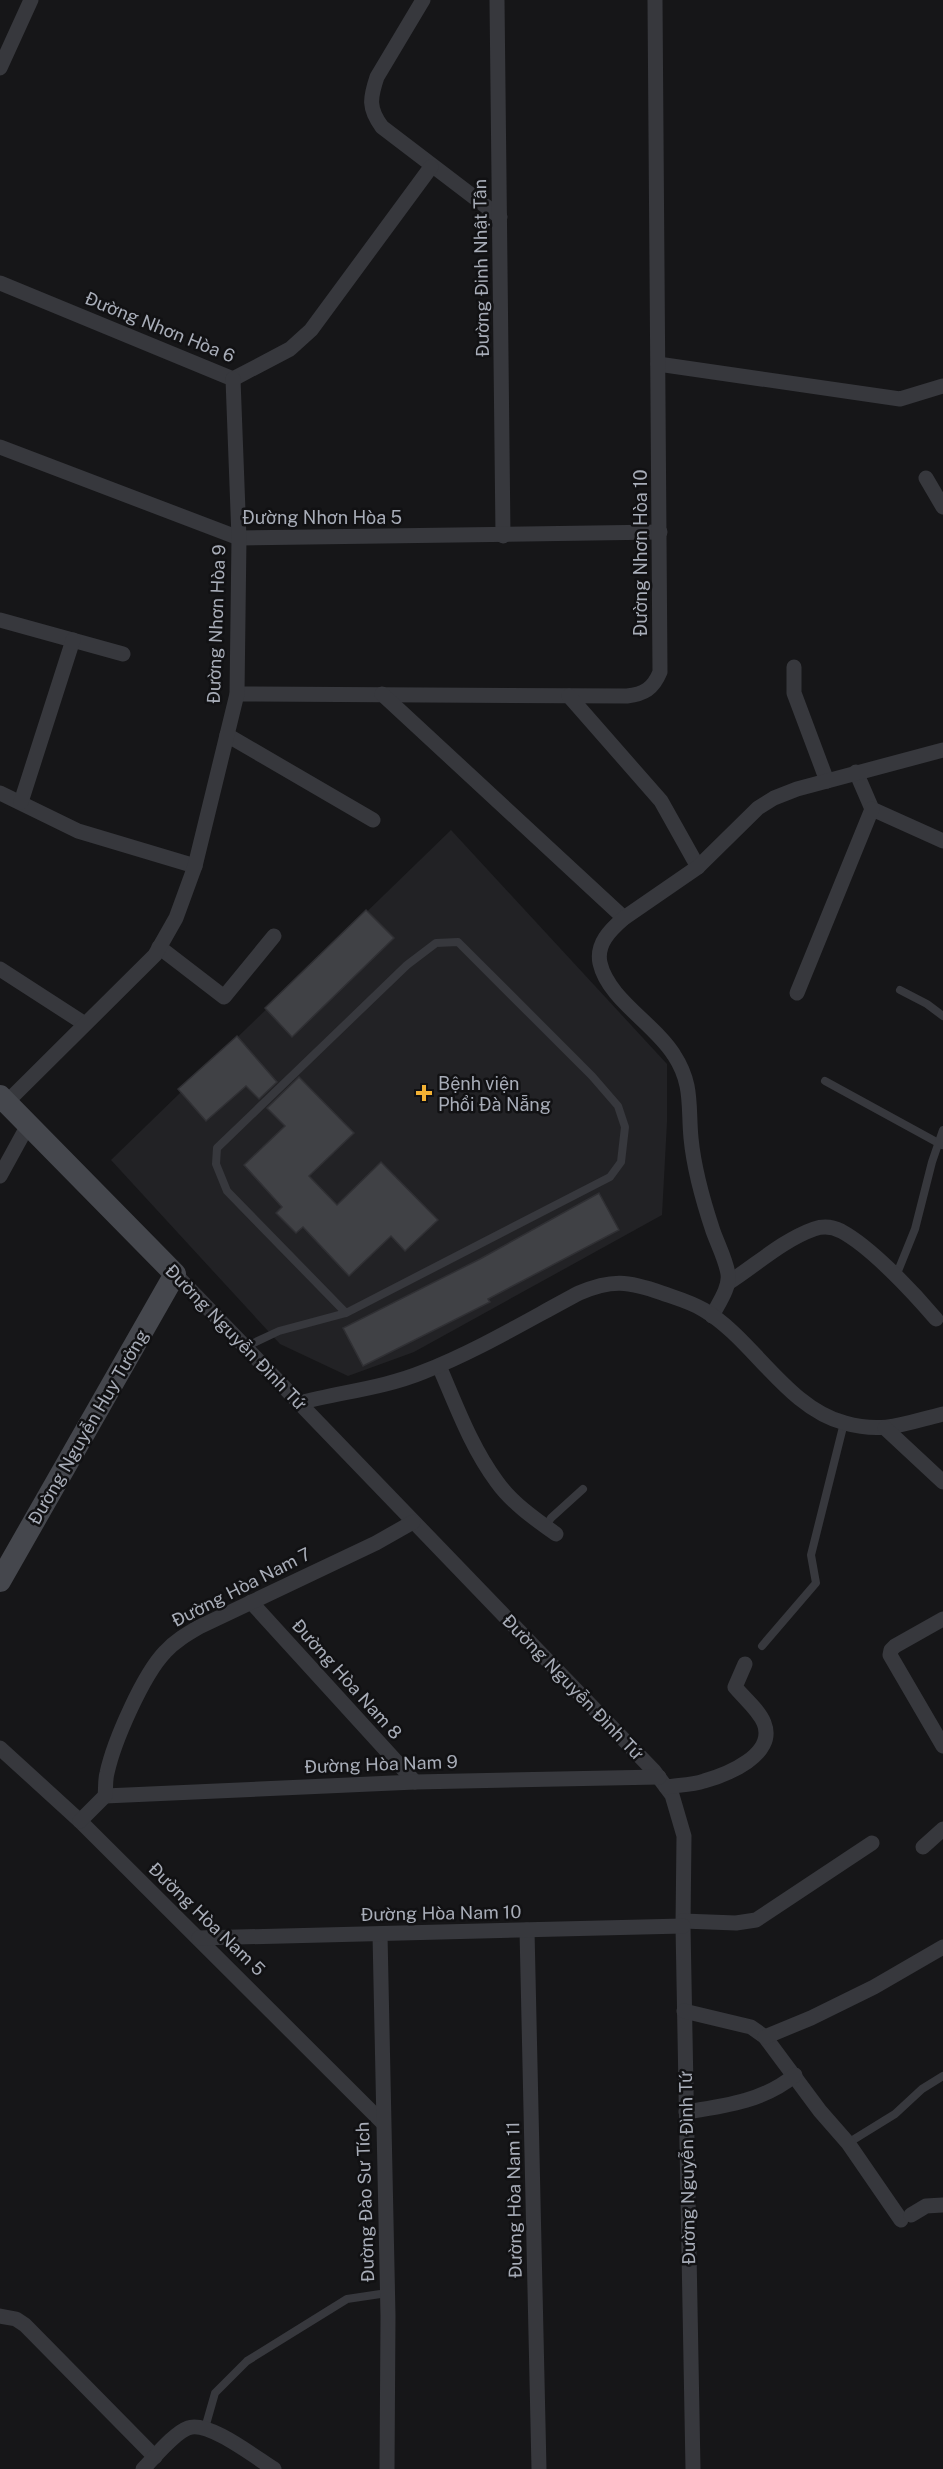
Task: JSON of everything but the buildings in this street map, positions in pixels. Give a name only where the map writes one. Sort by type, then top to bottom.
[{"type":"street","points":[[0,68],[32,0]]},
{"type":"street","points":[[423,0],[377,77],[372,90],[371,113],[382,127],[431,167],[500,218]]},
{"type":"street","name":"Đường Đinh Nhật Tân","points":[[497,0],[503,536]]},
{"type":"street","name":"Đường Nhơn Hòa 10","points":[[237,694],[638,695],[649,690],[656,682],[660,672],[660,532],[655,0]]},
{"type":"street","name":"Đường Nhơn Hòa 6","points":[[0,283],[233,379],[290,349],[311,330],[431,167]]},
{"type":"street","points":[[658,364],[900,399],[943,386]]},
{"type":"street","name":"Đường Nhơn Hòa 9","points":[[3,1099],[85,1024],[154,956],[176,918],[195,866],[237,694],[239,538],[233,379]]},
{"type":"street","name":"Đường Nhơn Hòa 5","points":[[0,447],[239,538],[660,532]]},
{"type":"street","points":[[926,478],[943,507]]},
{"type":"street","points":[[0,620],[123,654]]},
{"type":"street","points":[[21,802],[73,640]]},
{"type":"street","points":[[794,667],[794,693],[827,781]]},
{"type":"street","points":[[382,694],[624,918]]},
{"type":"street","points":[[569,696],[661,801],[698,867]]},
{"type":"street","points":[[227,735],[373,820]]},
{"type":"street","points":[[712,1316],[728,1283],[728,1274],[699,1183],[691,1138],[689,1088],[684,1071],[662,1040],[611,986],[600,964],[599,951],[603,940],[624,918],[698,867],[765,803],[797,789],[943,750]]},
{"type":"street","points":[[856,772],[872,809],[943,841]]},
{"type":"street","points":[[0,793],[78,831],[195,866]]},
{"type":"street","points":[[797,993],[872,809]]},
{"type":"street","points":[[159,947],[224,997],[274,936]]},
{"type":"street","points":[[0,969],[85,1024]]},
{"type":"street","name":"Đường Nguyễn Đình Tứ","points":[[3,1099],[299,1403],[672,1795],[684,1836],[684,2011],[693,2469]]},
{"type":"street","points":[[0,1176],[28,1125]]},
{"type":"street","points":[[728,1283],[795,1238],[816,1228],[828,1227],[840,1230],[850,1237],[896,1276],[936,1319]]},
{"type":"street","name":"Đường Nguyễn Huy Tưởng","points":[[0,1581],[175,1274]]},
{"type":"street","points":[[299,1403],[391,1383],[439,1366],[579,1293],[608,1283],[632,1283],[694,1305],[712,1316],[743,1343],[794,1394],[812,1407],[844,1423],[885,1428],[943,1414]]},
{"type":"street","points":[[439,1366],[466,1431],[497,1483],[527,1514],[551,1530]]},
{"type":"street","points":[[885,1428],[943,1482]]},
{"type":"street","name":"Đường Hòa Nam 7","points":[[105,1796],[106,1774],[112,1755],[155,1664],[174,1643],[190,1632],[376,1543],[413,1522]]},
{"type":"street","name":"Đường Hòa Nam 8","points":[[251,1602],[415,1782]]},
{"type":"street","points":[[943,1619],[895,1646],[890,1655],[943,1746]]},
{"type":"street","name":"Đường Hòa Nam 9","points":[[105,1796],[415,1782],[703,1782],[732,1771],[752,1758],[764,1746],[766,1729],[764,1722],[735,1687],[745,1664]]},
{"type":"street","name":"Đường Hòa Nam 5","points":[[0,1748],[80,1821],[382,2122]]},
{"type":"street","points":[[80,1821],[105,1796]]},
{"type":"street","points":[[923,1847],[943,1829]]},
{"type":"street","name":"Đường Hòa Nam 10","points":[[199,1938],[736,1923],[756,1920],[872,1843]]},
{"type":"street","name":"Đường Hòa Nam 11","points":[[527,1930],[539,2469]]},
{"type":"street","name":"Đường Đào Sư Tích","points":[[380,1934],[387,2293],[387,2469]]},
{"type":"street","points":[[765,2037],[874,1988],[943,1947]]},
{"type":"street","points":[[684,2011],[751,2027],[765,2037],[820,2111],[848,2142],[906,2217],[926,2206],[943,2205]]},
{"type":"street","points":[[686,2112],[753,2099],[774,2090],[795,2075]]},
{"type":"street","points":[[0,2316],[16,2319],[25,2325],[155,2457]]},
{"type":"street","points":[[143,2469],[187,2428],[205,2428],[274,2469]]},
{"type":"lane","points":[[245,1347],[279,1331],[345,1313],[610,1177],[621,1162],[625,1127],[618,1106],[592,1076],[458,942],[436,943],[407,965],[217,1149],[216,1164],[228,1191],[345,1313]]},
{"type":"lane","points":[[900,990],[927,1004],[943,1016]]},
{"type":"lane","points":[[825,1081],[941,1144]]},
{"type":"lane","points":[[896,1276],[915,1229],[941,1144],[943,1130]]},
{"type":"lane","points":[[762,1646],[816,1583],[811,1555],[844,1423]]},
{"type":"lane","points":[[551,1530],[551,1518],[584,1489]]},
{"type":"lane","points":[[848,2142],[895,2114],[922,2090],[943,2076]]},
{"type":"lane","points":[[205,2428],[215,2393],[247,2361],[347,2299],[387,2293]]},
{"type":"shaded area","name":"Bệnh viện Phổi Đà Nẵng","points":[[451,830],[667,1064],[667,1122],[662,1215],[414,1352],[348,1376],[280,1344],[111,1160]]},
{"type":"place","name":"Bệnh viện Phổi Đà Nẵng","points":[[424,1093]]}]
